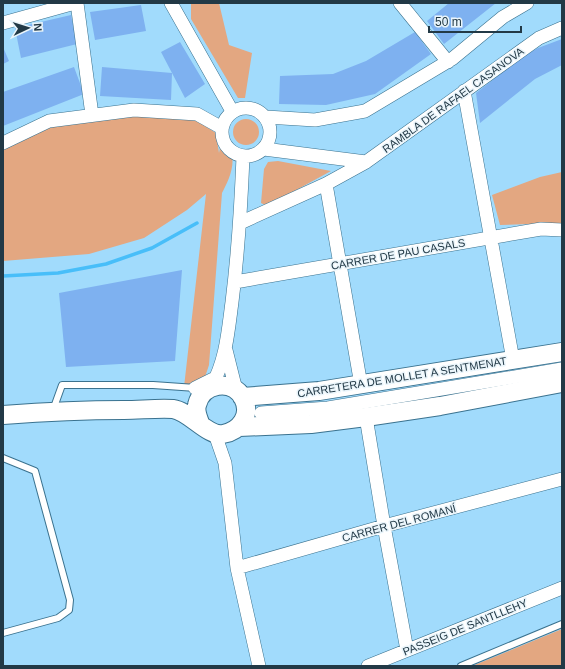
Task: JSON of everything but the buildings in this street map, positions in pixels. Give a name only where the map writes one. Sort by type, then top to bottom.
[{"type":"street","points":[[3,23],[76,3],[92,116]]},
{"type":"street","points":[[171,3],[232,111]]},
{"type":"street","points":[[400,3],[448,62]]},
{"type":"street","points":[[266,117],[315,120],[365,111],[448,62],[503,17],[527,3]]},
{"type":"street","name":"RAMBLA DE RAFAEL CASANOVA","points":[[240,223],[326,184],[366,162],[539,38],[562,28]]},
{"type":"street","points":[[464,91],[490,238],[514,360]]},
{"type":"street","points":[[241,108],[251,108],[259,111],[266,117],[271,131],[270,139],[264,149],[258,154],[243,158],[231,151],[225,145],[222,137],[222,128],[226,117],[232,111],[241,108]]},
{"type":"street","points":[[3,143],[49,121],[134,110],[197,114],[222,128]]},
{"type":"street","points":[[264,149],[366,162]]},
{"type":"street","points":[[200,423],[196,411],[226,350],[240,223],[243,158]]},
{"type":"street","points":[[326,184],[361,385]]},
{"type":"street","name":"CARRER DE PAU CASALS","points":[[234,282],[541,229],[562,230]]},
{"type":"street","points":[[225,463],[228,442],[246,413],[226,350]]},
{"type":"street","name":"CARRETERA DE MOLLET A SENTMENAT","points":[[239,394],[319,391],[562,352]]},
{"type":"street","points":[[261,413],[328,408],[562,369]]},
{"type":"street","points":[[3,415],[53,411],[176,410],[200,423],[208,431],[215,434],[222,434],[236,429],[311,424],[440,406],[562,383]]},
{"type":"street","points":[[176,410],[206,389],[224,385],[239,394]]},
{"type":"street","points":[[366,417],[407,650]]},
{"type":"street","points":[[215,434],[225,463],[237,568],[258,666]]},
{"type":"street","name":"CARRER DEL ROMANÍ","points":[[237,568],[384,526],[562,478]]},
{"type":"street","name":"PASSEIG DE SANTLLEHY","points":[[368,666],[562,588]]},
{"type":"lane","points":[[53,411],[62,385],[153,384],[206,389]]},
{"type":"lane","points":[[3,458],[35,471],[70,600],[69,610],[58,618],[3,633]]},
{"type":"lane","points":[[461,666],[562,624]]},
{"type":"shaded area","points":[[191,3],[219,3],[229,45],[252,53],[245,98],[238,98],[191,19]]},
{"type":"shaded area","points":[[134,116],[194,119],[216,133],[219,153],[222,137],[232,155],[233,161],[231,172],[222,193],[209,365],[205,377],[184,387],[206,194],[187,210],[144,238],[89,254],[3,261],[3,149],[32,136],[50,125]]},
{"type":"shaded area","points":[[246,119],[255,123],[259,132],[255,141],[246,145],[237,141],[233,132],[237,123]]},
{"type":"shaded area","points":[[278,161],[331,171],[267,206],[261,203],[264,169],[268,162]]},
{"type":"shaded area","points":[[562,172],[562,223],[500,225],[492,195],[540,177]]},
{"type":"shaded area","points":[[562,629],[562,666],[472,666]]},
{"type":"waterway","points":[[3,276],[58,273],[106,264],[152,248],[197,223]]}]
